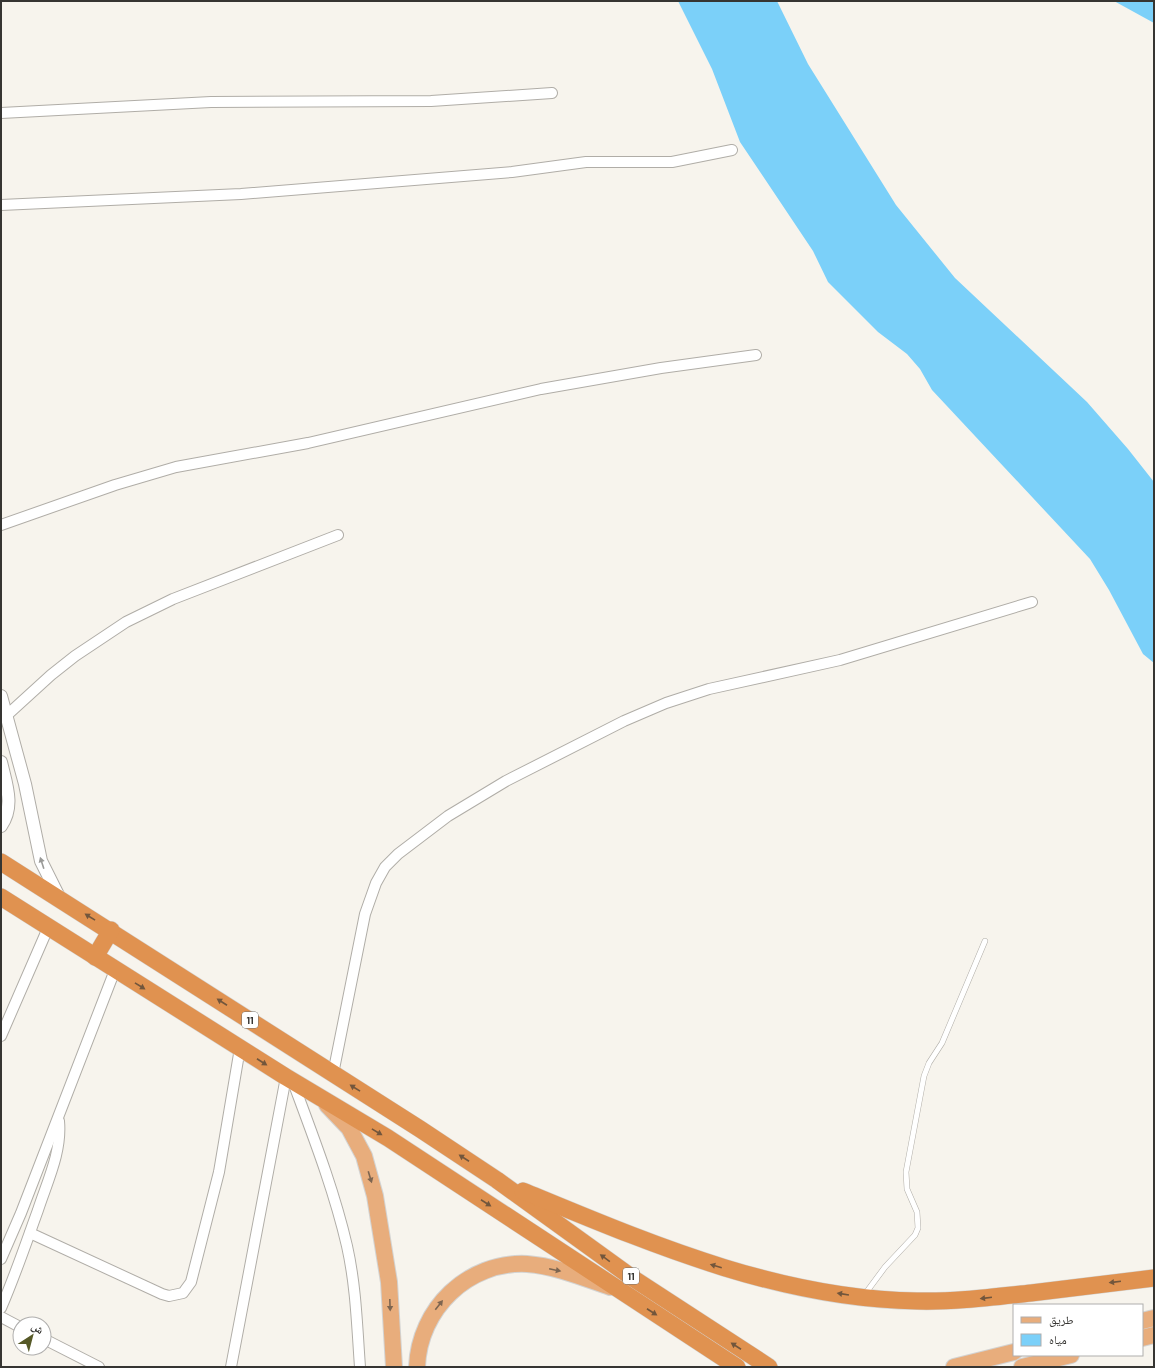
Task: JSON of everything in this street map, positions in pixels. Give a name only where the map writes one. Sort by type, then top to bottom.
[{"type":"highway","name":"11","points":[[1,862],[111,930],[497,1180],[634,1279],[769,1367]]},
{"type":"highway","name":"11","points":[[1,897],[290,1080],[388,1138],[737,1367]]},
{"type":"highway","points":[[95,957],[111,930]]},
{"type":"highway","points":[[497,1180],[634,1237],[712,1264],[799,1287],[863,1297],[916,1301],[972,1299],[1154,1278]]},
{"type":"main road","points":[[308,1090],[332,1108],[348,1128],[364,1156],[375,1196],[389,1282],[394,1367]]},
{"type":"main road","points":[[417,1367],[422,1334],[440,1303],[468,1279],[483,1271],[501,1265],[528,1264],[563,1271],[619,1291]]},
{"type":"main road","points":[[1143,1321],[1154,1318]]},
{"type":"main road","points":[[1143,1338],[1154,1335]]},
{"type":"main road","points":[[954,1367],[1013,1352]]},
{"type":"main road","points":[[1022,1367],[1067,1356]]},
{"type":"street","points":[[1,113],[210,102],[431,101],[552,93]]},
{"type":"street","points":[[1,205],[241,194],[512,172],[586,162],[672,162],[732,150]]},
{"type":"street","points":[[1,526],[108,487],[176,467],[308,443],[541,389],[661,368],[756,355]]},
{"type":"street","points":[[6,716],[75,656],[126,622],[173,599],[338,534]]},
{"type":"street","points":[[333,1074],[365,914],[376,882],[385,867],[398,854],[448,816],[506,781],[624,721],[666,703],[709,689],[840,660],[1032,602]]},
{"type":"street","points":[[1,696],[6,716],[7,738],[25,784],[41,861],[59,898]]},
{"type":"street","points":[[1,762],[9,796],[8,814],[1,826]]},
{"type":"street","points":[[1,1036],[48,928]]},
{"type":"street","points":[[1,1259],[115,970]]},
{"type":"street","points":[[30,1233],[162,1294],[169,1296],[183,1293],[191,1282],[218,1172],[240,1048]]},
{"type":"street","points":[[231,1367],[290,1080]]},
{"type":"street","points":[[290,1080],[334,1198],[347,1247],[356,1298],[360,1367]]},
{"type":"street","points":[[1,1308],[30,1233],[57,1150],[58,1117]]},
{"type":"street","points":[[1,1317],[12,1323]]},
{"type":"street","points":[[52,1344],[87,1364],[100,1367]]},
{"type":"lane","points":[[863,1297],[885,1267],[915,1235],[918,1228],[917,1212],[907,1189],[906,1172],[924,1076],[929,1063],[942,1043],[985,942]]},
{"type":"water","points":[[678,1],[777,1],[808,64],[896,205],[955,278],[1087,402],[1128,449],[1154,482],[1154,663],[1143,654],[1109,590],[1090,559],[932,390],[920,369],[907,354],[878,332],[828,282],[813,251],[740,142],[712,69]]},
{"type":"water","points":[[1114,1],[1154,1],[1154,23]]}]
